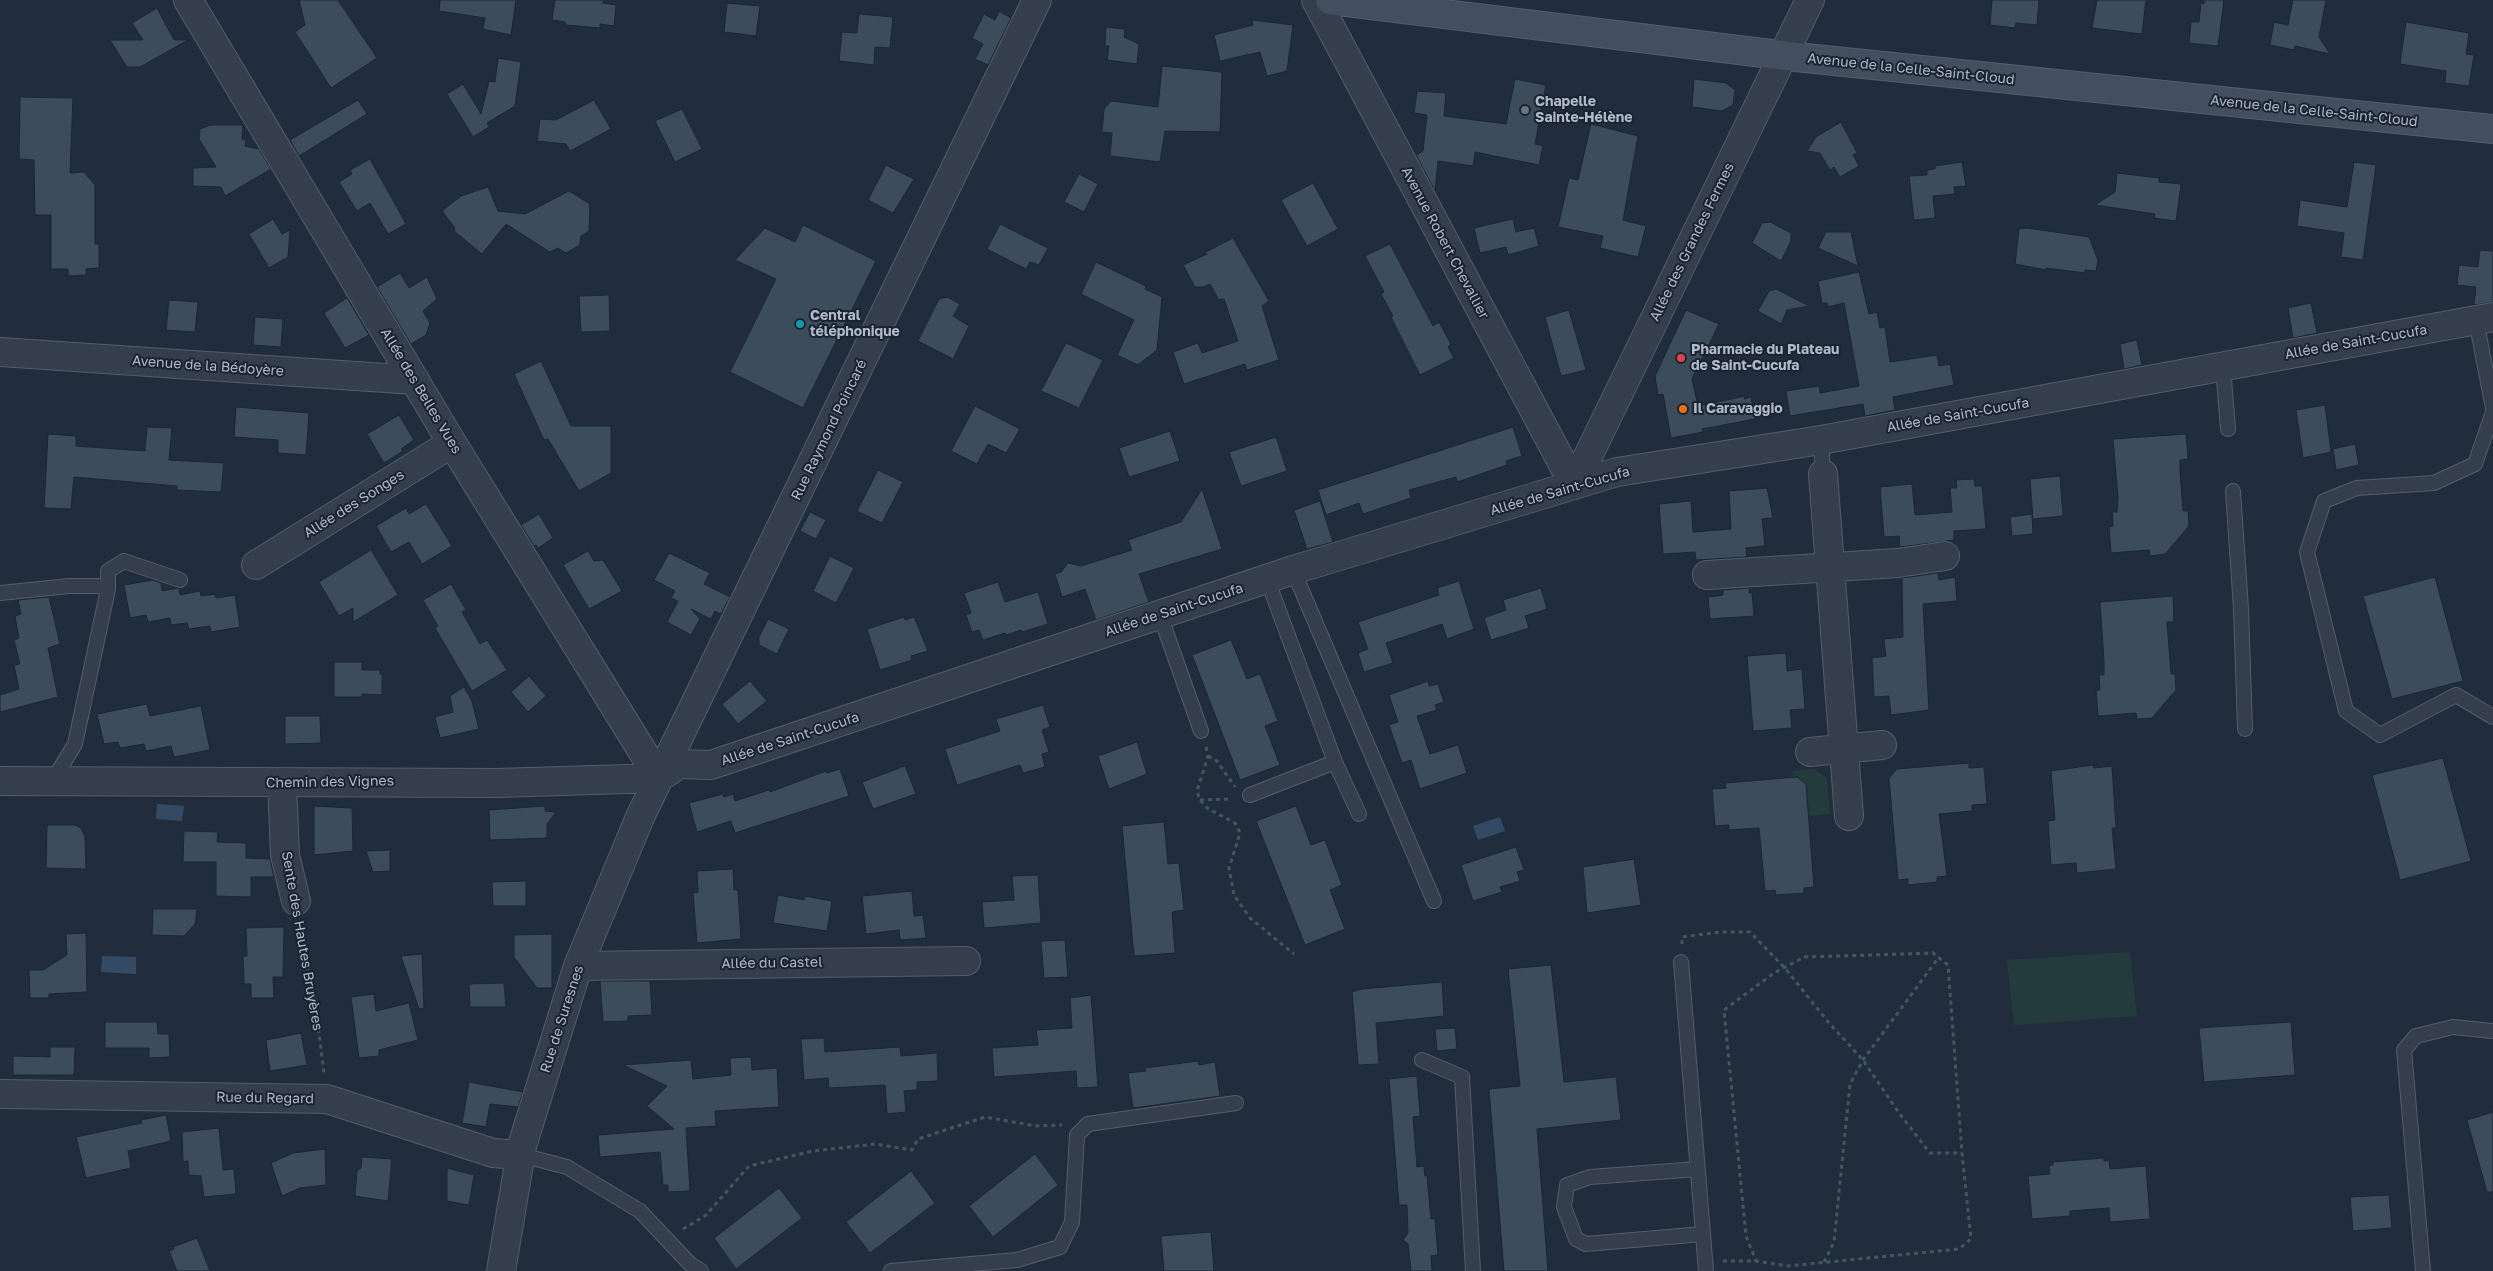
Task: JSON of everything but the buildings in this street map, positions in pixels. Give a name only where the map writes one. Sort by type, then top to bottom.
[{"type":"street","name":"Allée des Belles Vues","points":[[188,0],[452,443],[659,778]]},
{"type":"street","name":"Rue Raymond Poincaré","points":[[659,778],[1037,0]]},
{"type":"street","name":"Avenue Robert Chevallier","points":[[1316,0],[1574,485]]},
{"type":"street","name":"Avenue de la Celle-Saint-Cloud","points":[[1330,0],[1782,55],[2493,129]]},
{"type":"street","name":"Allée des Grandes Fermes","points":[[1574,485],[1810,0]]},
{"type":"street","name":"Allée de Saint-Cucufa","points":[[659,778],[679,764],[711,765],[1293,570],[1617,472],[1821,440],[2485,319]]},
{"type":"street","name":"Avenue de la Bédoyère","points":[[0,352],[415,380]]},
{"type":"street","name":"Allée des Songes","points":[[256,565],[452,443]]},
{"type":"street","points":[[1823,474],[1849,816]]},
{"type":"street","points":[[1707,575],[1898,563],[1945,556]]},
{"type":"street","points":[[1810,752],[1882,745]]},
{"type":"street","name":"Chemin des Vignes","points":[[0,781],[497,783],[659,778]]},
{"type":"street","name":"Rue de Suresnes","points":[[501,1271],[521,1155],[578,966],[640,817],[659,778]]},
{"type":"street","name":"Sente des Hautes Bruyères","points":[[282,783],[285,855],[296,901]]},
{"type":"street","name":"Allée du Castel","points":[[578,966],[966,961]]},
{"type":"street","name":"Rue du Regard","points":[[0,1094],[328,1099],[493,1153],[521,1155]]},
{"type":"lane","points":[[2485,319],[2493,410],[2474,464],[2434,483],[2357,488],[2324,501],[2307,552],[2346,711],[2380,735],[2456,696],[2493,716]]},
{"type":"lane","points":[[2223,367],[2228,429]]},
{"type":"lane","points":[[1821,440],[1823,474]]},
{"type":"lane","points":[[2233,491],[2241,609],[2245,729]]},
{"type":"lane","points":[[52,782],[76,744],[108,589],[108,571],[124,560],[180,580]]},
{"type":"lane","points":[[1293,570],[1434,901]]},
{"type":"lane","points":[[1266,579],[1335,762],[1359,814]]},
{"type":"lane","points":[[0,593],[69,586],[98,586],[108,589]]},
{"type":"lane","points":[[1160,615],[1202,731]]},
{"type":"lane","points":[[1244,793],[1335,762]]},
{"type":"lane","points":[[1681,962],[1705,1266]]},
{"type":"lane","points":[[2423,1271],[2404,1050],[2416,1036],[2453,1027],[2493,1031]]},
{"type":"lane","points":[[1422,1060],[1462,1077],[1473,1271]]},
{"type":"lane","points":[[890,1271],[1017,1260],[1060,1247],[1072,1222],[1077,1135],[1088,1124],[1236,1103]]},
{"type":"lane","points":[[521,1155],[567,1167],[640,1211],[700,1271]]},
{"type":"lane","points":[[1698,1170],[1590,1177],[1567,1185],[1564,1207],[1576,1239],[1586,1244],[1703,1234]]},
{"type":"path","points":[[1202,731],[1208,756],[1197,791],[1200,800],[1208,808],[1235,823],[1240,833],[1230,868],[1234,895],[1250,918],[1294,954]]},
{"type":"path","points":[[1208,756],[1216,761],[1244,793]]},
{"type":"path","points":[[1200,800],[1235,798]]},
{"type":"path","name":"Sente des Hautes Bruyères","points":[[296,901],[303,956],[312,986],[328,1099]]},
{"type":"path","points":[[1681,962],[1682,938],[1720,932],[1750,932],[1784,967],[1828,1023],[1863,1060],[1899,1113],[1930,1153],[1962,1153]]},
{"type":"path","points":[[1705,1266],[1756,1261],[1788,1266],[1959,1249],[1971,1239],[1962,1153],[1948,965],[1933,953],[1804,957],[1784,967],[1724,1010],[1746,1236],[1756,1261]]},
{"type":"path","points":[[1824,1262],[1834,1242],[1850,1084],[1863,1060],[1939,957]]},
{"type":"path","points":[[667,1239],[705,1216],[749,1166],[813,1151],[875,1144],[912,1150],[918,1139],[985,1117],[1036,1126],[1088,1124]]},
{"type":"green space","points":[[1814,769],[1827,778],[1830,814],[1808,816],[1806,790],[1808,787],[1795,775],[1793,777],[1792,771]]},
{"type":"green space","points":[[2130,952],[2137,1016],[2014,1025],[2007,960]]},
{"type":"water","points":[[157,804],[184,806],[182,821],[156,819]]},
{"type":"water","points":[[1500,817],[1505,831],[1478,840],[1473,826]]},
{"type":"water","points":[[102,956],[136,957],[136,974],[101,972]]},
{"type":"place","name":"Chapelle Sainte-Hélène","points":[[1525,110]]},
{"type":"place","name":"Central téléphonique","points":[[800,324]]},
{"type":"place","name":"Pharmacie du Plateau de Saint-Cucufa","points":[[1681,358]]},
{"type":"place","name":"Il Caravaggio","points":[[1683,409]]}]
